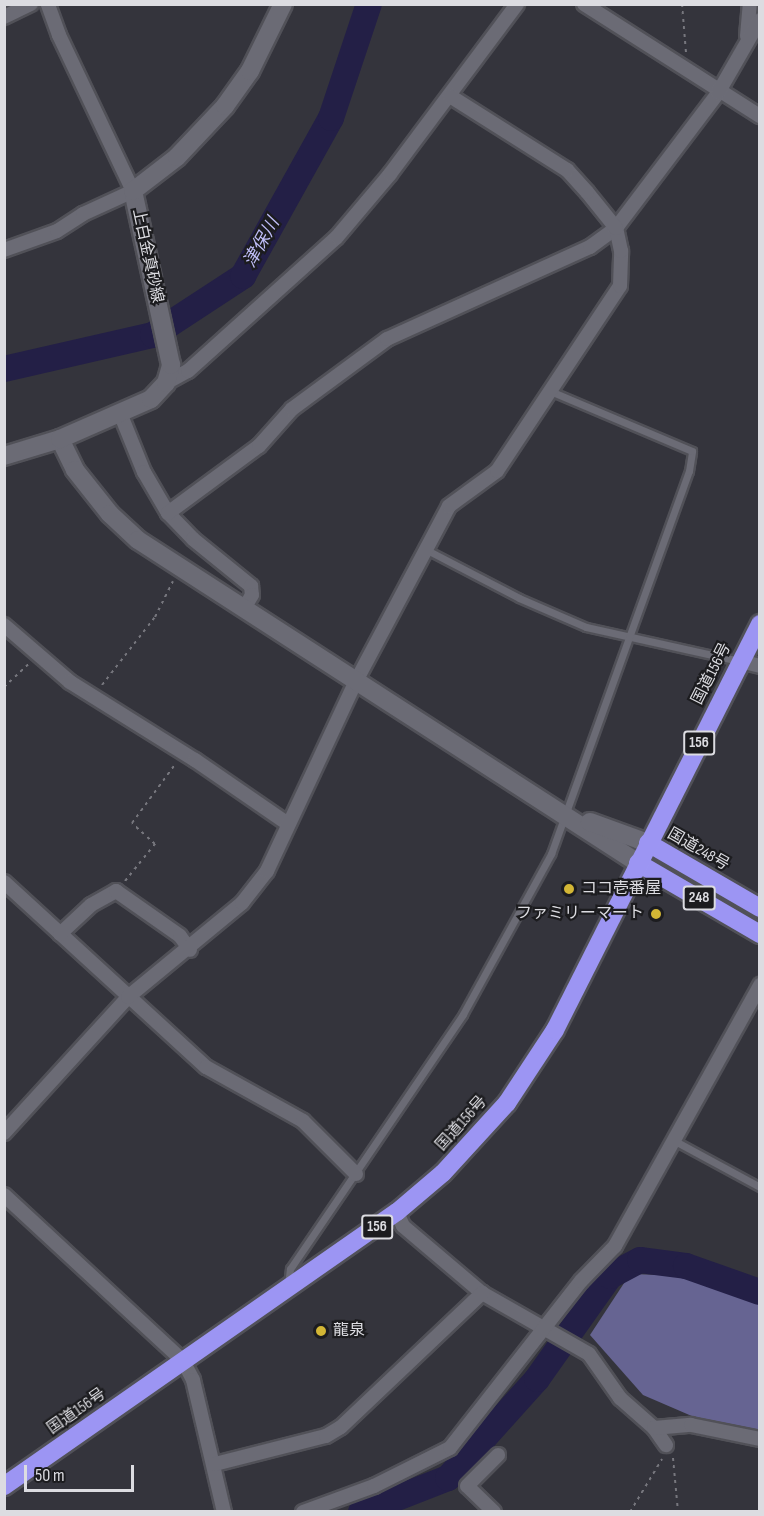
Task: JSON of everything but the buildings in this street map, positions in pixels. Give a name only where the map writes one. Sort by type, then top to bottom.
[{"type":"highway","name":"国道156号","points":[[4,1486],[183,1361],[287,1292],[397,1212],[443,1173],[507,1103],[555,1030],[759,624]]},
{"type":"highway","name":"国道248号","points":[[648,843],[759,908]]},
{"type":"highway","name":"248","points":[[638,863],[759,934]]},
{"type":"street","points":[[4,17],[31,4]]},
{"type":"street","points":[[4,250],[57,231],[83,214],[134,196],[58,35],[48,4]]},
{"type":"street","name":"上白金真砂線","points":[[169,374],[134,196],[177,157],[225,106],[250,71],[283,4]]},
{"type":"street","points":[[4,456],[60,439],[151,399],[169,374],[188,371],[337,237],[450,96],[517,4]]},
{"type":"street","points":[[584,4],[718,93],[759,116]]},
{"type":"street","points":[[747,36],[750,4]]},
{"type":"street","points":[[168,513],[259,446],[292,409],[387,339],[590,247],[616,228],[718,93],[747,36],[759,20]]},
{"type":"street","points":[[4,1133],[128,997],[190,950],[242,903],[267,871],[355,683],[449,506],[497,471],[620,286],[621,251],[616,228],[567,170],[450,96]]},
{"type":"street","points":[[120,413],[144,472],[168,513],[193,539],[251,586],[252,595],[243,610]]},
{"type":"street","points":[[60,439],[75,470],[110,514],[138,540],[355,683],[566,813],[638,863]]},
{"type":"street","points":[[4,625],[38,656],[94,698],[182,753],[288,824]]},
{"type":"street","points":[[741,661],[759,666]]},
{"type":"street","points":[[566,813],[648,843]]},
{"type":"street","points":[[4,882],[206,1068],[303,1122],[356,1174]]},
{"type":"street","points":[[60,934],[91,905],[116,891],[180,936],[190,950]]},
{"type":"street","points":[[303,1512],[374,1486],[450,1448],[615,1246],[675,1141],[759,985]]},
{"type":"street","points":[[4,1195],[183,1361],[193,1380],[215,1464],[224,1512]]},
{"type":"street","points":[[397,1212],[404,1226],[482,1293],[581,1348],[620,1398],[654,1428],[666,1445]]},
{"type":"street","points":[[215,1464],[326,1436],[341,1427],[482,1293]]},
{"type":"street","points":[[654,1428],[692,1425],[759,1439]]},
{"type":"street","points":[[494,1512],[467,1486],[498,1455]]},
{"type":"lane","points":[[287,1292],[290,1269],[463,1014],[551,854],[628,637],[666,539],[692,451],[550,391]]},
{"type":"lane","points":[[425,549],[519,598],[586,627],[741,661]]},
{"type":"lane","points":[[675,1141],[759,1186]]},
{"type":"path","points":[[682,4],[686,60],[683,70]]},
{"type":"path","points":[[94,698],[155,617],[179,568]]},
{"type":"path","points":[[4,687],[38,656]]},
{"type":"path","points":[[116,891],[155,844],[132,823],[182,753]]},
{"type":"path","points":[[630,1512],[660,1465],[666,1445]]},
{"type":"path","points":[[666,1445],[675,1462],[678,1512]]},
{"type":"shaded area","points":[[630,1274],[695,1276],[759,1297],[759,1445],[643,1395],[590,1335]]},
{"type":"waterway","name":"津保川","points":[[4,369],[153,335],[243,276],[331,118],[369,4]]},
{"type":"waterway","points":[[361,1512],[448,1478],[537,1379],[610,1276],[640,1260],[686,1266],[760,1292]]},
{"type":"place","name":"ココ壱番屋","points":[[569,889]]},
{"type":"place","name":"ファミリーマート","points":[[656,914]]},
{"type":"place","name":"龍泉","points":[[321,1331]]}]
